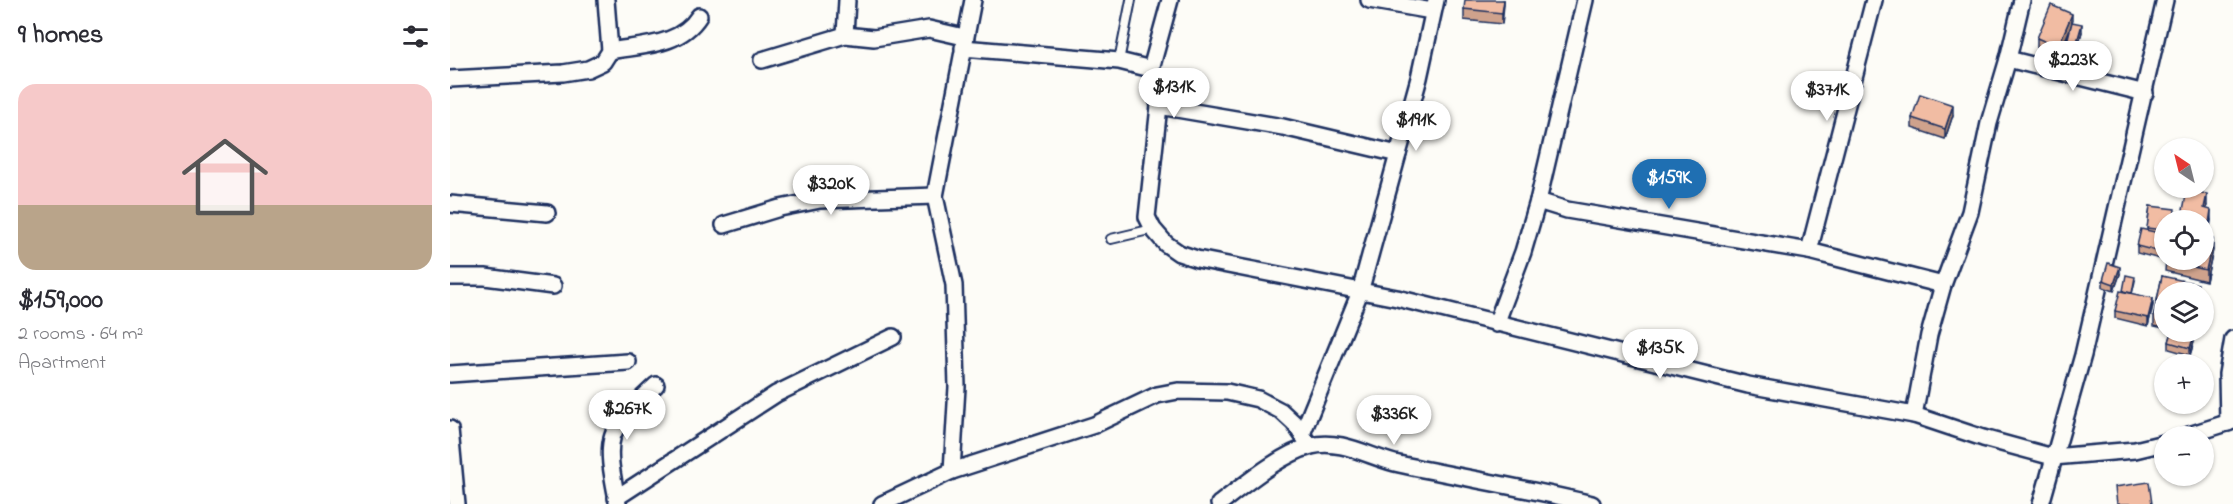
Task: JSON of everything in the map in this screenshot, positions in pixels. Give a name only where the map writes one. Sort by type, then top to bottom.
[{"type":"street","points":[[450,79],[588,69],[603,62],[610,51],[606,0]]},
{"type":"street","points":[[845,35],[847,0]]},
{"type":"street","points":[[952,471],[957,387],[954,285],[935,196],[973,0]]},
{"type":"street","points":[[1170,0],[1151,69],[1159,106],[1147,217],[1153,230],[1172,249],[1188,256],[1397,298],[1748,385],[1914,415],[1983,438],[2053,457],[2135,450],[2154,445]]},
{"type":"street","points":[[1219,504],[1282,460],[1306,440],[1359,292],[1419,78],[1434,6],[1369,0]]},
{"type":"street","points":[[1496,324],[1523,252],[1538,201],[1585,0]]},
{"type":"street","points":[[1809,251],[1874,0]]},
{"type":"street","points":[[1914,415],[1929,335],[1943,285],[1970,212],[1989,123],[2008,60],[2022,0]]},
{"type":"street","points":[[2041,504],[2083,355],[2145,93],[2164,0]]},
{"type":"street","points":[[610,51],[677,39],[692,29],[699,16]]},
{"type":"street","points":[[762,60],[845,35],[874,38],[929,29],[963,43],[1119,61],[1151,69]]},
{"type":"street","points":[[2008,60],[2145,93]]},
{"type":"street","points":[[1159,106],[1283,127],[1398,154]]},
{"type":"street","points":[[724,225],[780,208],[820,200],[935,196]]},
{"type":"street","points":[[1538,201],[1567,210],[1809,251],[1943,285]]},
{"type":"street","points":[[450,204],[547,213]]},
{"type":"street","points":[[450,277],[485,277],[553,286]]},
{"type":"street","points":[[656,385],[628,411],[611,436],[608,450],[617,501],[776,394],[893,337]]},
{"type":"street","points":[[2214,427],[2231,422],[2227,374],[2233,339]]},
{"type":"street","points":[[450,374],[628,362]]},
{"type":"street","points":[[882,504],[952,471],[1094,425],[1157,395],[1178,391],[1227,392],[1258,399],[1281,411],[1306,440],[1342,446],[1400,464],[1487,479],[1592,504]]},
{"type":"street","points":[[450,429],[457,504]]},
{"type":"lane","points":[[1119,61],[1131,0]]},
{"type":"lane","points":[[1111,239],[1153,230]]},
{"type":"building","points":[[1465,0],[1504,0],[1502,13],[1464,9]]},
{"type":"building","points":[[2051,5],[2072,14],[2058,47],[2037,38]]},
{"type":"building","points":[[2072,22],[2082,24],[2075,49],[2066,46]]},
{"type":"building","points":[[1920,94],[1953,105],[1945,129],[1912,118]]},
{"type":"building","points":[[2185,198],[2206,198],[2204,208],[2211,210],[2183,210]]},
{"type":"building","points":[[2150,206],[2175,209],[2154,210],[2154,229],[2147,228]]},
{"type":"building","points":[[2141,229],[2154,232],[2154,250],[2137,246]]},
{"type":"building","points":[[2108,263],[2120,267],[2114,284],[2103,280]]},
{"type":"building","points":[[2126,275],[2135,277],[2132,293],[2123,291]]},
{"type":"building","points":[[2162,276],[2189,282],[2161,282]]},
{"type":"building","points":[[2120,291],[2153,298],[2148,318],[2115,311]]},
{"type":"building","points":[[2169,342],[2192,342],[2190,348]]},
{"type":"building","points":[[2149,482],[2152,504],[2117,504],[2115,487]]}]
